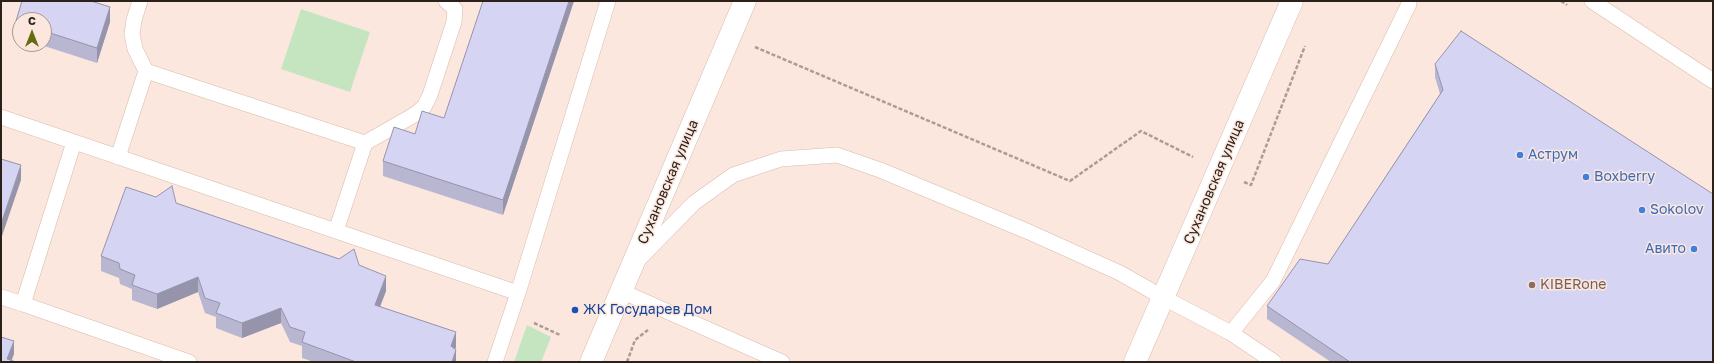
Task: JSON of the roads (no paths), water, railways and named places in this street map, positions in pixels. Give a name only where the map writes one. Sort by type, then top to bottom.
[{"type":"street","name":"Сухановская улица","points":[[591,362],[745,1]]},
{"type":"street","name":"Сухановская улица","points":[[1135,362],[1292,1]]},
{"type":"lane","points":[[118,157],[146,71],[135,49],[132,34],[134,20],[140,1]]},
{"type":"lane","points":[[336,231],[365,143],[414,115],[424,107],[430,95],[454,22],[454,9],[446,1]]},
{"type":"lane","points":[[495,362],[518,293],[608,1]]},
{"type":"lane","points":[[1592,1],[1713,80]]},
{"type":"lane","points":[[1231,333],[1274,281],[1409,4]]},
{"type":"lane","points":[[146,71],[365,143]]},
{"type":"lane","points":[[1,117],[518,293]]},
{"type":"lane","points":[[23,304],[74,142]]},
{"type":"lane","points":[[631,267],[694,203],[733,175],[781,159],[837,155],[880,170],[1029,232],[1120,273],[1231,333],[1274,362]]},
{"type":"lane","points":[[621,291],[782,362]]},
{"type":"lane","points":[[1,297],[189,362]]},
{"type":"place","name":"Аструм","points":[[1520,155]]},
{"type":"place","name":"Boxberry","points":[[1586,177]]},
{"type":"place","name":"Sokolov","points":[[1642,210]]},
{"type":"place","name":"Авито","points":[[1694,249]]},
{"type":"place","name":"KIBERone","points":[[1532,285]]},
{"type":"place","name":"ЖК Государев Дом","points":[[575,310]]}]
